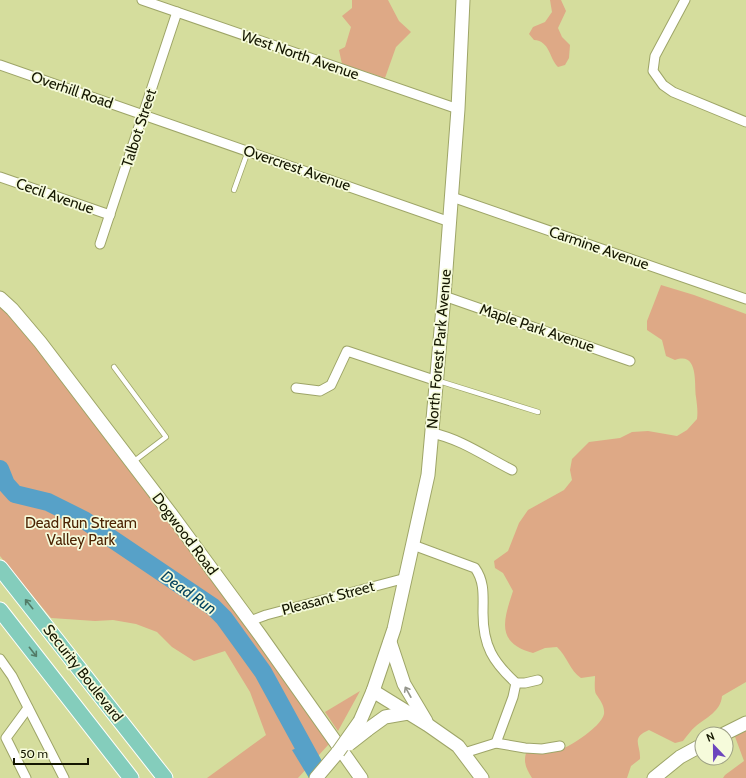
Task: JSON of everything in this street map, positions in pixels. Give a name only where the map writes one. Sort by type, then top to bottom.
[{"type":"main road","name":"North Forest Park Avenue","points":[[316,778],[364,725],[373,691],[390,642],[426,490],[437,381],[452,197],[463,0]]},
{"type":"main road","name":"Dogwood Road","points":[[0,298],[23,320],[132,463],[250,621],[361,778]]},
{"type":"main road","name":"Security Boulevard","points":[[0,568],[165,778]]},
{"type":"main road","name":"Security Boulevard","points":[[0,610],[131,778]]},
{"type":"main road","points":[[390,642],[404,684],[428,724]]},
{"type":"main road","points":[[373,691],[428,724],[458,746],[482,778]]},
{"type":"main road","points":[[364,725],[386,717],[408,713]]},
{"type":"main road","points":[[734,729],[746,723]]},
{"type":"main road","points":[[654,778],[680,757],[694,749]]},
{"type":"street","name":"West North Avenue","points":[[142,0],[458,109]]},
{"type":"street","points":[[685,0],[655,56],[653,71],[663,85],[673,92],[746,122]]},
{"type":"street","name":"Talbot Street","points":[[100,244],[177,12]]},
{"type":"street","name":"Overhill Road","points":[[0,65],[143,115]]},
{"type":"street","name":"Overcrest Avenue","points":[[143,115],[450,222]]},
{"type":"street","name":"Cecil Avenue","points":[[0,177],[110,215]]},
{"type":"street","name":"Carmine Avenue","points":[[452,197],[746,299]]},
{"type":"street","name":"Maple Park Avenue","points":[[444,296],[630,361]]},
{"type":"street","points":[[296,388],[320,390],[331,385],[347,351],[437,381]]},
{"type":"street","points":[[432,433],[447,436],[512,470]]},
{"type":"street","points":[[413,545],[470,564],[475,568],[480,576],[483,587],[483,616],[488,648],[498,667],[516,683],[525,684],[538,680]]},
{"type":"street","name":"Pleasant Street","points":[[250,621],[266,615],[406,578]]},
{"type":"street","points":[[0,659],[12,676],[64,778]]},
{"type":"street","points":[[496,742],[513,697],[516,683]]},
{"type":"street","points":[[26,778],[6,738],[28,708]]},
{"type":"street","points":[[464,753],[496,742],[525,748],[542,749],[560,746]]},
{"type":"lane","points":[[234,190],[248,151]]},
{"type":"lane","points":[[114,367],[166,437],[132,463]]},
{"type":"lane","points":[[437,381],[538,412]]},
{"type":"green space","points":[[352,0],[388,0],[399,21],[411,32],[396,47],[385,78],[342,64],[339,50],[345,47],[351,27],[342,16],[352,8]]},
{"type":"green space","points":[[550,0],[561,0],[566,11],[558,28],[562,37],[570,45],[569,58],[565,65],[558,67],[543,43],[534,40],[529,34],[533,27],[545,22],[552,12]]},
{"type":"green space","points":[[661,285],[746,314],[746,682],[722,696],[716,710],[697,726],[694,726],[683,741],[675,743],[649,730],[643,733],[638,739],[640,759],[631,766],[627,778],[532,778],[525,763],[526,753],[556,752],[572,744],[597,725],[602,719],[604,708],[595,692],[595,676],[581,678],[577,675],[557,647],[545,648],[533,653],[521,649],[508,637],[505,630],[505,621],[513,591],[503,573],[495,568],[494,561],[508,551],[519,523],[528,510],[564,490],[572,480],[570,470],[572,459],[589,442],[620,438],[632,432],[648,431],[677,436],[687,430],[697,419],[695,377],[692,364],[683,358],[675,360],[666,356],[662,340],[647,330],[647,321]]},
{"type":"green space","name":"Dead Run Stream Valley Park","points":[[0,304],[39,347],[272,659],[329,744],[298,778],[207,778],[266,735],[250,692],[225,651],[194,661],[172,647],[157,632],[136,624],[113,620],[95,621],[51,618],[0,556]]},
{"type":"green space","points":[[360,691],[338,731],[325,712]]},
{"type":"green space","points":[[746,728],[746,778],[723,778],[744,761],[734,734]]},
{"type":"water","points":[[309,743],[325,778],[309,778],[292,750]]},
{"type":"waterway","name":"Dead Run","points":[[0,469],[6,484],[15,494],[48,502],[84,520],[213,607],[224,618],[263,672],[315,767]]}]
